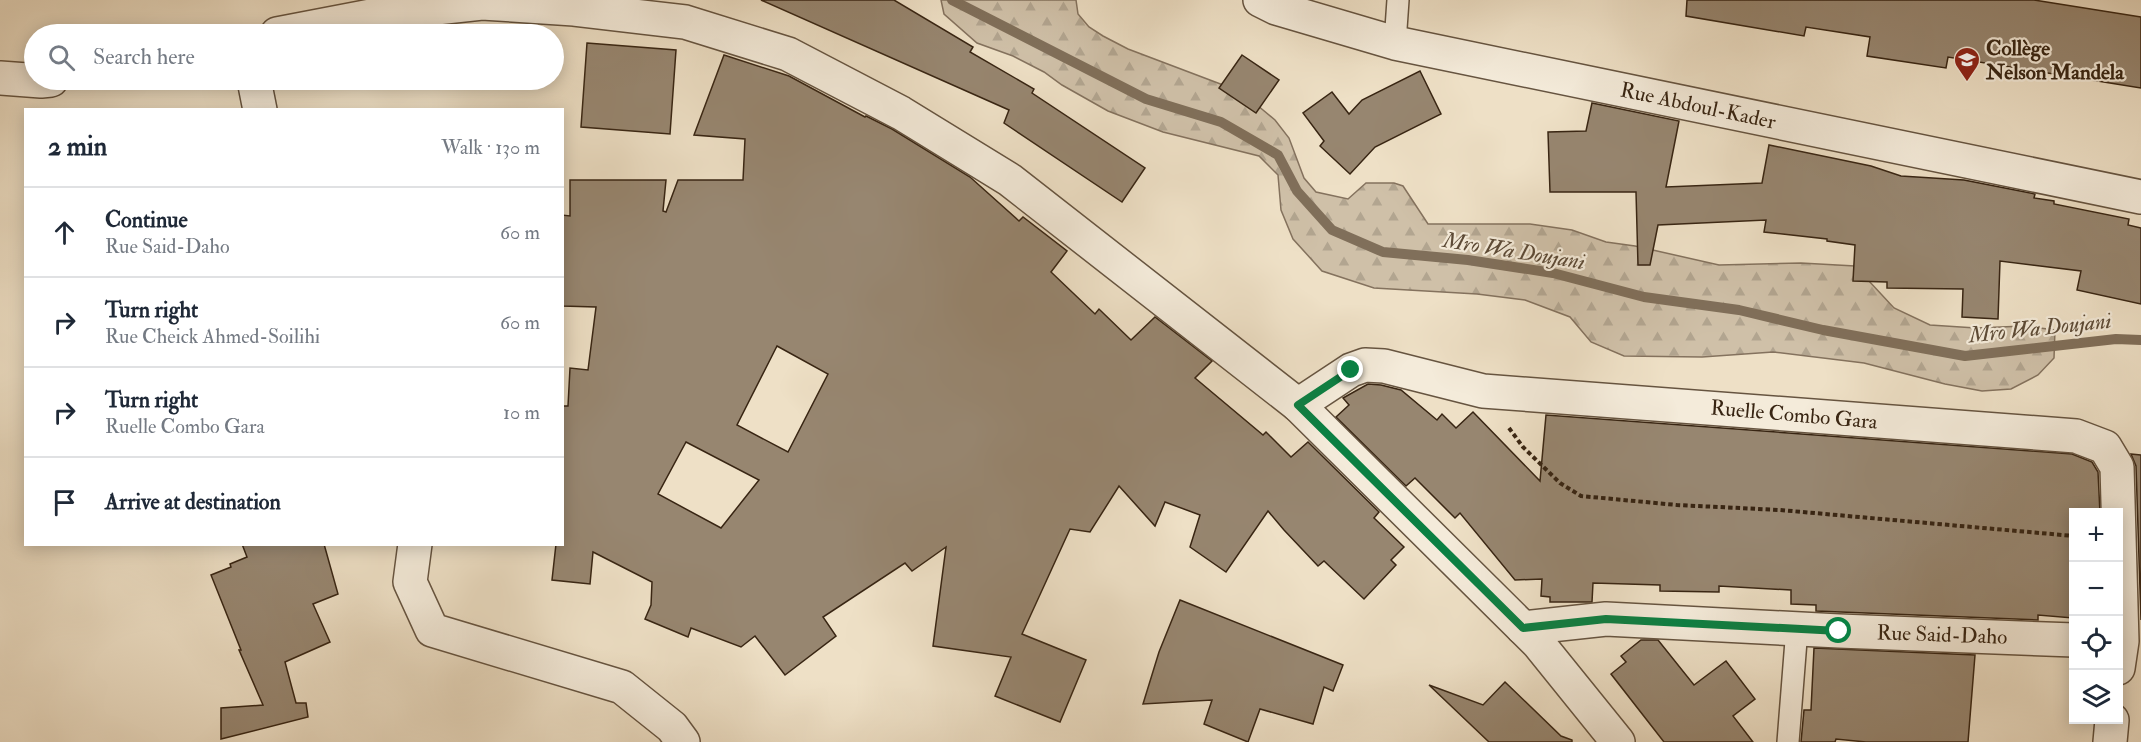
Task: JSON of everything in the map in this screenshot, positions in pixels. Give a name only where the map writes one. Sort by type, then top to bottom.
[{"type":"street","name":"Rue Abdoul-Kader","points":[[1260,0],[1276,8],[1395,43],[2141,197]]},
{"type":"street","points":[[329,24],[381,14],[482,3],[574,9],[685,22],[788,54],[901,113],[1010,180],[1298,405],[1538,643],[1618,742]]},
{"type":"street","points":[[0,78],[24,80]]},
{"type":"street","points":[[256,90],[260,108]]},
{"type":"street","name":"Ruelle Combo Gara","points":[[1298,405],[1351,370],[1365,365],[1394,369],[1483,391],[2076,436],[2105,447],[2118,467],[2125,648]]},
{"type":"street","points":[[415,546],[410,582],[432,630],[622,687],[672,727],[683,742]]},
{"type":"street","name":"Rue Said-Daho","points":[[1523,628],[1606,619],[2069,639]]},
{"type":"street","points":[[2110,742],[2112,724]]},
{"type":"lane","points":[[1395,43],[1398,0]]},
{"type":"lane","points":[[1788,742],[1797,628]]},
{"type":"path","points":[[1483,391],[1523,447],[1560,483],[1581,496],[1677,505],[1780,510],[2069,536]]},
{"type":"green space","points":[[941,0],[1076,0],[1078,14],[1089,27],[1103,36],[1128,49],[1231,88],[1257,105],[1275,120],[1289,138],[1304,178],[1316,192],[1348,199],[1366,183],[1394,183],[1403,186],[1428,224],[1530,224],[1572,230],[1606,242],[1635,246],[1719,265],[1801,263],[1855,266],[1894,308],[1930,325],[1976,328],[2025,326],[2055,330],[2054,358],[2038,375],[2011,389],[1982,391],[1864,363],[1773,352],[1702,357],[1624,356],[1591,342],[1570,317],[1525,300],[1477,294],[1374,288],[1322,271],[1293,239],[1281,210],[1278,175],[1259,156],[1163,132],[1108,111],[1044,72],[1013,56],[977,43],[944,14]]},
{"type":"building","points":[[761,0],[894,0],[973,47],[970,52],[1034,89],[1032,93],[1145,168],[1122,202],[1004,123],[1009,110]]},
{"type":"building","points":[[1687,0],[2034,0],[2141,17],[2141,88],[1948,57],[1946,68],[1867,56],[1870,37],[1806,27],[1804,36],[1686,16]]},
{"type":"building","points":[[587,43],[676,50],[670,134],[581,127]]},
{"type":"building","points":[[724,55],[789,76],[892,129],[970,177],[1019,221],[1023,217],[1067,251],[1051,272],[1095,314],[1099,309],[1131,340],[1155,317],[1212,361],[1195,378],[1263,435],[1266,432],[1291,457],[1308,442],[1379,512],[1374,518],[1404,547],[1391,560],[1396,565],[1364,599],[1324,561],[1318,566],[1268,511],[1226,572],[1190,547],[1200,515],[1165,502],[1155,526],[1119,486],[1090,532],[1070,529],[1022,634],[1086,660],[1060,722],[995,696],[1011,657],[933,646],[946,547],[912,571],[905,563],[823,617],[836,636],[785,675],[755,636],[741,647],[691,628],[688,637],[645,619],[651,605],[652,582],[593,552],[590,584],[552,580],[556,546],[564,546],[564,406],[568,406],[570,368],[588,370],[596,307],[564,306],[564,215],[570,216],[570,180],[666,180],[663,211],[666,212],[678,180],[743,180],[745,139],[694,135]],"holes":[[[777,346],[828,374],[788,452],[737,425]],[[686,442],[759,480],[721,528],[658,494]]]},
{"type":"building","points":[[1242,55],[1279,80],[1256,113],[1219,88]]},
{"type":"building","points":[[1420,71],[1441,114],[1375,147],[1350,174],[1320,146],[1324,141],[1303,113],[1332,92],[1349,114],[1362,100]]},
{"type":"building","points":[[1592,103],[1679,121],[1666,187],[1762,183],[1769,145],[1871,166],[1901,176],[1964,180],[2035,194],[2034,198],[2054,201],[2054,204],[2129,219],[2128,225],[2141,228],[2141,304],[2077,290],[2081,271],[2000,261],[1998,319],[1962,317],[1963,289],[1887,288],[1887,282],[1853,281],[1855,245],[1827,241],[1827,239],[1764,232],[1766,220],[1658,225],[1650,265],[1638,265],[1636,192],[1550,192],[1548,132],[1586,131]]},
{"type":"building","points":[[1368,384],[1401,390],[1437,420],[1442,414],[1456,428],[1473,412],[1540,481],[1546,415],[2072,454],[2092,462],[2098,472],[2100,508],[2069,508],[2069,618],[2038,615],[2038,620],[1816,611],[1816,605],[1791,604],[1791,590],[1719,586],[1719,592],[1660,591],[1660,585],[1593,583],[1592,602],[1550,602],[1550,597],[1541,596],[1542,579],[1515,580],[1460,513],[1455,518],[1415,478],[1406,486],[1336,417],[1349,405],[1343,398]]},
{"type":"building","points":[[2131,454],[2141,455],[2141,620],[2136,466]]},
{"type":"building","points":[[243,546],[325,546],[338,594],[313,604],[330,642],[285,662],[296,703],[306,703],[308,717],[221,739],[221,708],[263,705],[239,650],[241,650],[211,575],[247,557]]},
{"type":"building","points":[[1180,600],[1343,665],[1333,691],[1324,687],[1313,724],[1260,709],[1248,742],[1204,724],[1212,700],[1143,704],[1159,652]]},
{"type":"building","points":[[1641,640],[1658,640],[1694,685],[1726,661],[1755,699],[1733,716],[1753,742],[1664,742],[1611,674],[1626,662],[1621,656]]},
{"type":"building","points":[[1814,648],[1975,655],[1968,742],[1866,742],[1836,739],[1835,742],[1801,742],[1804,710],[1811,710]]},
{"type":"building","points":[[1505,682],[1561,736],[1572,742],[1489,742],[1429,685],[1483,705]]},
{"type":"waterway","name":"Mro Wa Doujani","points":[[952,0],[1146,99],[1221,122],[1278,155],[1297,191],[1332,230],[1383,252],[1468,260],[1553,273],[1644,297],[1739,310],[1823,330],[1965,356],[2116,339],[2141,340]]},
{"type":"place","name":"Collège Nelson Mandela","points":[[1967,83]]},
{"type":"route","points":[[1351,370],[1298,405],[1523,628],[1606,619],[1839,631]]}]
